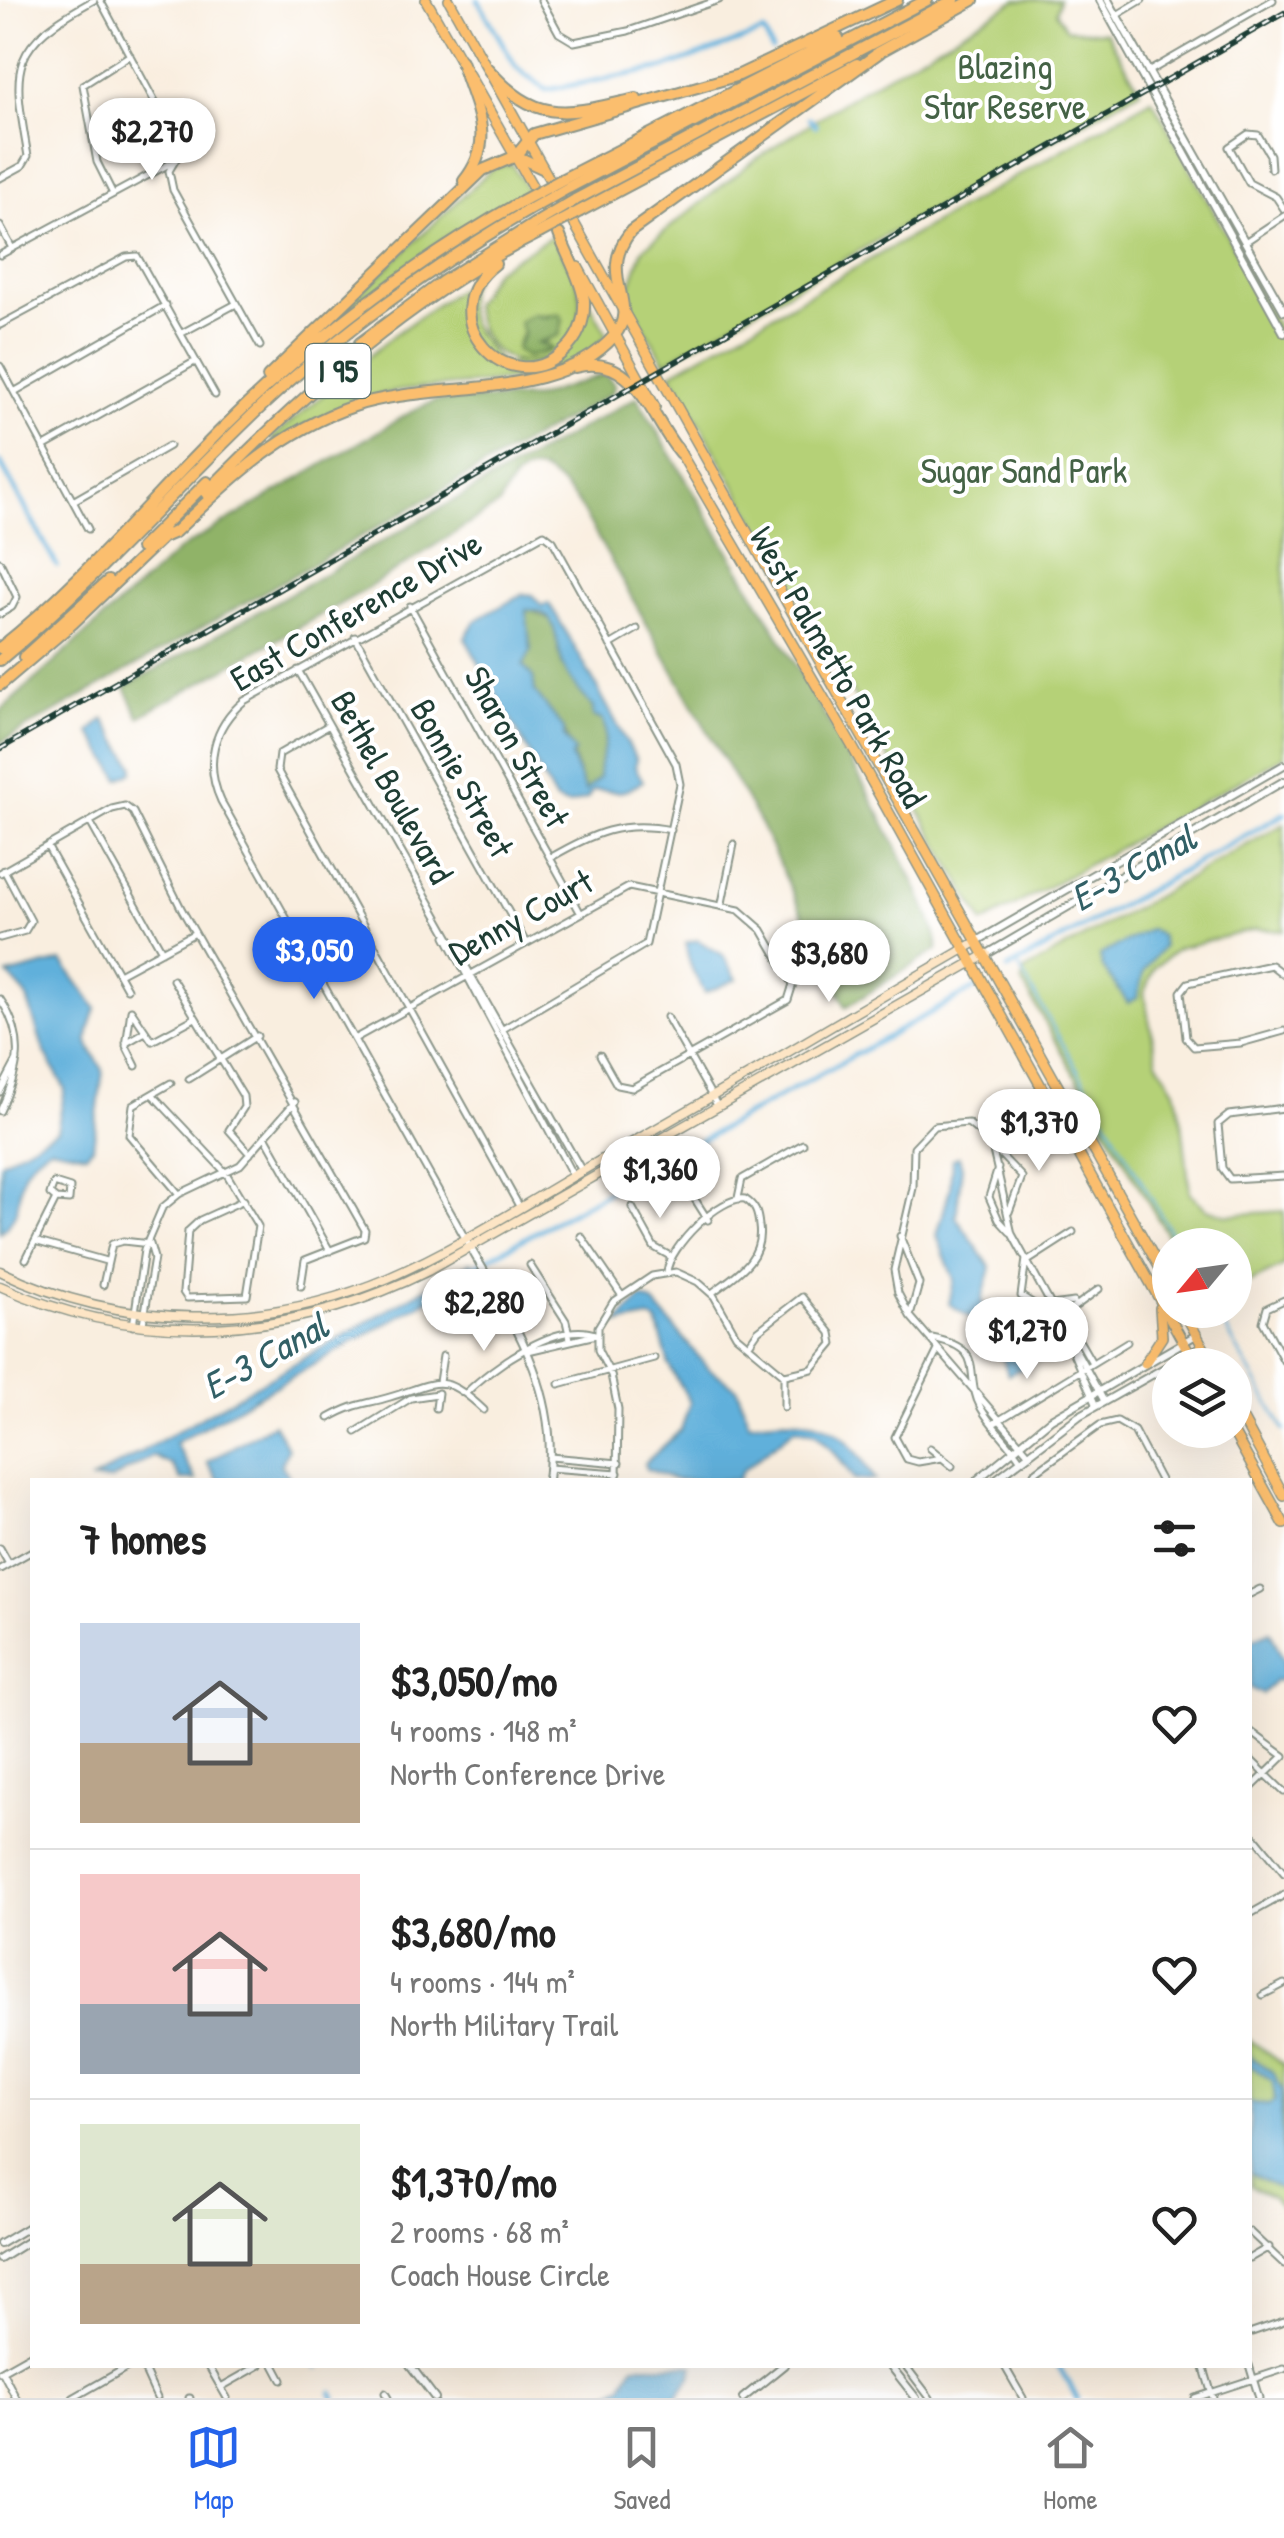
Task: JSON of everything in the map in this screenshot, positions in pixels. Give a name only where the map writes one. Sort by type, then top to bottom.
[{"type":"highway","points":[[225,426],[322,320],[483,170],[516,156],[527,140],[548,129],[686,92],[765,65],[898,0]]},
{"type":"highway","name":"I 95","points":[[0,648],[92,565],[225,426],[339,325],[466,235],[910,0]]},
{"type":"highway","points":[[566,184],[928,0]]},
{"type":"highway","points":[[577,205],[954,0]]},
{"type":"highway","name":"I 95","points":[[0,686],[74,623],[318,388],[470,273],[577,205],[880,52],[974,0]]},
{"type":"highway","points":[[550,374],[594,352],[615,335],[624,315],[614,270],[620,246],[631,231],[725,158],[880,52]]},
{"type":"highway","points":[[414,236],[467,178],[482,148],[481,114],[460,62]]},
{"type":"highway","points":[[488,68],[518,100],[555,113],[686,92]]},
{"type":"highway","points":[[516,156],[542,168]]},
{"type":"highway","points":[[0,660],[102,568],[290,380],[398,294],[524,207]]},
{"type":"highway","points":[[536,228],[486,271],[470,301],[470,324],[480,344],[497,359],[518,366],[540,365],[558,356],[580,330],[583,296],[560,234]]},
{"type":"highway","points":[[0,676],[96,593],[255,435],[328,370],[426,293],[522,230],[536,228]]},
{"type":"highway","points":[[470,273],[522,230]]},
{"type":"highway","points":[[161,538],[176,532],[252,460],[332,414],[397,394],[510,385],[592,364],[621,370],[633,380],[661,430],[680,453]]},
{"type":"main road","name":"West Palmetto Park Road","points":[[426,0],[680,453],[802,658],[1152,1285]]},
{"type":"main road","name":"West Palmetto Park Road","points":[[449,0],[1152,1254]]},
{"type":"main road","points":[[802,658],[814,651]]},
{"type":"main road","points":[[0,1272],[69,1297],[140,1314],[212,1317],[300,1306],[386,1279],[578,1173],[979,940]]},
{"type":"main road","points":[[0,1286],[77,1314],[138,1326],[207,1330],[275,1325],[368,1300],[472,1251],[576,1187],[986,954]]},
{"type":"main road","points":[[1079,1153],[1092,1146]]},
{"type":"main road","points":[[576,1187],[578,1173]]},
{"type":"main road","points":[[1145,1364],[1163,1334],[1162,1328]]},
{"type":"main road","name":"West Palmetto Park Road","points":[[1175,1328],[1186,1348]]},
{"type":"main road","points":[[1194,1328],[1203,1346]]},
{"type":"main road","points":[[1252,1437],[1284,1496]]},
{"type":"main road","points":[[1242,1448],[1284,1524]]},
{"type":"street","points":[[0,178],[22,166],[28,156],[17,88],[27,50],[46,28],[97,0],[178,145],[169,176],[172,190],[260,346]]},
{"type":"street","points":[[541,0],[565,40],[628,30],[720,0]]},
{"type":"street","points":[[1100,0],[1148,72],[1284,311]]},
{"type":"street","points":[[1108,0],[1113,17],[1284,333]]},
{"type":"street","points":[[1113,17],[1142,0]]},
{"type":"street","points":[[1148,72],[1270,1]]},
{"type":"street","points":[[114,194],[97,162],[83,84],[130,55]]},
{"type":"street","points":[[1236,247],[1284,212],[1276,197],[1249,184],[1229,147],[1248,134],[1258,134],[1270,155],[1270,169]]},
{"type":"street","points":[[0,255],[173,162]]},
{"type":"street","points":[[0,226],[12,248]]},
{"type":"street","points":[[0,324],[111,265],[137,256],[215,395]]},
{"type":"street","points":[[182,333],[236,304]]},
{"type":"street","points":[[14,392],[166,305]]},
{"type":"street","points":[[43,447],[196,361]]},
{"type":"street","points":[[0,366],[88,529]]},
{"type":"street","points":[[73,501],[169,446]]},
{"type":"street","name":"East Conference Drive","points":[[295,932],[217,792],[212,763],[214,744],[222,726],[240,704],[538,534],[553,541],[610,645]]},
{"type":"street","points":[[0,562],[17,597],[12,607],[0,614]]},
{"type":"street","name":"Sharon Street","points":[[410,606],[580,912]]},
{"type":"street","points":[[504,1029],[639,952],[649,940],[680,784],[678,768],[610,645],[638,630]]},
{"type":"street","name":"Bonnie Street","points":[[356,638],[526,942]]},
{"type":"street","name":"Bethel Boulevard","points":[[298,670],[443,929],[504,1029],[578,1173]]},
{"type":"street","points":[[329,725],[279,754],[275,765],[519,1206]]},
{"type":"street","points":[[979,940],[1284,766]]},
{"type":"street","points":[[986,954],[1284,781]]},
{"type":"street","points":[[0,938],[25,930],[31,922],[2,872],[112,809],[128,807],[366,1234],[302,1262],[301,1286]]},
{"type":"street","points":[[90,822],[162,952]]},
{"type":"street","points":[[550,858],[612,827],[644,825],[671,830]]},
{"type":"street","points":[[722,903],[734,844]]},
{"type":"street","points":[[47,846],[128,989]]},
{"type":"street","name":"Denny Court","points":[[354,1039],[623,888],[722,903],[744,913],[762,930],[793,984],[793,994],[689,1056]]},
{"type":"street","name":"Bethel Boulevard","points":[[443,929],[464,977],[578,1173]]},
{"type":"street","points":[[268,946],[295,932],[528,1351],[547,1408],[548,1478]]},
{"type":"street","points":[[119,974],[195,933]]},
{"type":"street","points":[[1283,973],[1271,965],[1188,983],[1181,992],[1188,1042],[1201,1049],[1284,1031]]},
{"type":"street","points":[[173,980],[244,1100],[230,1134],[250,1154]]},
{"type":"street","points":[[0,998],[15,1029],[18,1057],[18,1070],[0,1111]]},
{"type":"street","points":[[136,1066],[126,1043],[131,1010],[152,1040],[195,1018]]},
{"type":"street","points":[[667,1017],[718,1107]]},
{"type":"street","points":[[126,1043],[145,1032]]},
{"type":"street","points":[[189,1079],[257,1036]]},
{"type":"street","points":[[600,1055],[622,1089],[632,1088],[689,1056]]},
{"type":"street","points":[[0,1092],[18,1057]]},
{"type":"street","points":[[171,1084],[131,1108],[130,1139],[179,1194]]},
{"type":"street","points":[[152,1094],[226,1173],[244,1200],[259,1230],[251,1253],[251,1290],[242,1299],[187,1298],[182,1292],[188,1231],[200,1220],[244,1200]]},
{"type":"street","points":[[140,1314],[144,1250],[150,1244],[158,1214],[179,1194],[226,1173],[250,1154],[295,1102]]},
{"type":"street","points":[[1284,1108],[1222,1118],[1218,1124],[1223,1172],[1230,1179],[1284,1176]]},
{"type":"street","points":[[1008,1215],[1022,1177],[979,1129],[962,1122],[941,1123],[921,1136],[914,1147],[914,1188],[894,1274],[910,1316],[976,1396],[999,1417],[1024,1456]]},
{"type":"street","points":[[265,1136],[330,1252]]},
{"type":"street","points":[[738,1198],[742,1179],[803,1144]]},
{"type":"street","points":[[994,1149],[1012,1234]]},
{"type":"street","points":[[998,1168],[990,1188],[990,1204],[1012,1234],[1052,1306],[1096,1406]]},
{"type":"street","points":[[682,1179],[708,1220]]},
{"type":"street","points":[[54,1183],[70,1188],[69,1200],[56,1199],[50,1194],[54,1183]]},
{"type":"street","points":[[667,1272],[679,1240],[727,1201],[738,1198],[756,1209],[760,1243],[747,1266],[712,1294]]},
{"type":"street","points":[[26,1259],[38,1242],[56,1199]]},
{"type":"street","points":[[632,1207],[654,1247],[670,1256]]},
{"type":"street","points":[[1027,1260],[1073,1232]]},
{"type":"street","points":[[581,1236],[622,1296]]},
{"type":"street","points":[[900,1236],[920,1284],[910,1316]]},
{"type":"street","points":[[38,1242],[106,1261]]},
{"type":"street","points":[[102,1285],[107,1250],[116,1242],[150,1244]]},
{"type":"street","points":[[138,1326],[154,1258],[150,1244]]},
{"type":"street","points":[[1027,1260],[1022,1298],[1057,1318]]},
{"type":"street","points":[[530,1265],[569,1335]]},
{"type":"street","points":[[549,1468],[618,1476],[618,1412],[610,1371],[600,1357],[596,1334],[604,1313],[622,1296],[667,1272],[688,1276],[712,1294],[732,1329],[784,1375],[794,1376],[812,1369],[833,1344],[831,1333],[802,1297],[758,1331],[749,1344]]},
{"type":"street","points":[[1057,1318],[1075,1302],[1099,1290]]},
{"type":"street","points":[[1284,1300],[1263,1315],[1284,1361]]},
{"type":"street","points":[[1052,1306],[1075,1302]]},
{"type":"street","points":[[466,1393],[490,1371],[528,1351],[569,1335],[596,1334]]},
{"type":"street","points":[[979,1478],[1016,1445],[1089,1396],[1197,1334]]},
{"type":"street","points":[[929,1338],[954,1344],[969,1356],[976,1396],[993,1424],[1016,1445]]},
{"type":"street","points":[[1080,1342],[1104,1401]]},
{"type":"street","points":[[993,1424],[1128,1342]]},
{"type":"street","points":[[938,1350],[895,1437],[907,1459],[942,1458]]},
{"type":"street","points":[[1073,1350],[1088,1363]]},
{"type":"street","points":[[436,1408],[443,1356]]},
{"type":"street","points":[[559,1384],[654,1358]]},
{"type":"street","points":[[784,1375],[784,1407]]},
{"type":"street","points":[[997,1478],[1096,1406],[1152,1375]]},
{"type":"street","points":[[329,1418],[362,1401],[439,1383],[466,1393],[484,1410]]},
{"type":"street","points":[[356,1432],[410,1398],[438,1394]]},
{"type":"street","points":[[1034,1473],[1100,1425],[1118,1421],[1134,1431],[1159,1478]]},
{"type":"street","points":[[930,1448],[952,1466]]},
{"type":"street","points":[[550,1456],[619,1463]]},
{"type":"street","points":[[0,1548],[9,1564]]},
{"type":"street","points":[[0,1569],[30,1551]]},
{"type":"street","points":[[1252,1593],[1260,1589]]},
{"type":"street","points":[[1252,1732],[1284,1756],[1252,1787]]},
{"type":"street","points":[[1252,1761],[1284,1792]]},
{"type":"street","points":[[1252,1835],[1284,1873]]},
{"type":"street","points":[[1252,1913],[1284,1894]]},
{"type":"street","points":[[1264,1996],[1284,1984]]},
{"type":"street","points":[[0,2244],[30,2228]]},
{"type":"street","points":[[1252,2234],[1284,2264]]},
{"type":"street","points":[[0,2259],[30,2240]]},
{"type":"street","points":[[1252,2257],[1269,2247]]},
{"type":"street","points":[[1252,2332],[1284,2322]]},
{"type":"street","points":[[16,2398],[1,2372],[30,2355]]},
{"type":"street","points":[[73,2398],[126,2368]]},
{"type":"street","points":[[143,2368],[157,2398]]},
{"type":"street","points":[[210,2368],[227,2398]]},
{"type":"street","points":[[221,2387],[255,2368]]},
{"type":"street","points":[[276,2368],[282,2380]]},
{"type":"street","points":[[412,2368],[434,2398]]},
{"type":"street","points":[[743,2398],[780,2368]]},
{"type":"street","points":[[892,2368],[916,2398]]},
{"type":"street","points":[[907,2368],[930,2398]]},
{"type":"street","points":[[1006,2368],[1023,2398]]},
{"type":"street","points":[[1203,2368],[1213,2395]]},
{"type":"street","points":[[1250,2368],[1259,2398]]},
{"type":"street","points":[[1196,2398],[1284,2370]]},
{"type":"street","points":[[905,2383],[914,2376]]},
{"type":"green space","name":"Blazing Star Reserve","points":[[1017,0],[1059,0],[1056,12],[1066,29],[1106,32],[1140,90],[665,362],[626,297],[643,249],[754,160],[862,90]]},
{"type":"green space","name":"Sugar Sand Park","points":[[1152,99],[1284,339],[1284,756],[983,923],[671,373]]},
{"type":"green space","points":[[512,164],[527,190],[443,240],[317,334],[483,177],[495,167]]},
{"type":"green space","points":[[552,236],[580,293],[579,320],[569,340],[554,355],[535,362],[515,361],[497,352],[482,333],[473,304],[495,270]],"holes":[[[533,314],[556,316],[547,342],[537,343],[541,348],[549,345],[548,352],[527,357],[518,352],[517,344]]]},
{"type":"green space","points":[[473,279],[468,292],[468,315],[502,365],[559,358],[589,302],[607,334],[588,353],[564,366],[505,380],[388,393],[344,408],[274,442],[272,438],[394,335]]},
{"type":"green space","points":[[533,314],[560,314],[563,320],[559,335],[537,343],[553,349],[527,357],[516,349],[524,334],[519,322]]},
{"type":"green space","points":[[605,374],[615,385],[612,393],[0,743],[0,711],[179,550],[435,401],[537,397]]},
{"type":"green space","points":[[637,397],[859,775],[930,918],[937,950],[846,1007],[762,827],[578,503],[546,473],[527,470],[509,487],[500,504],[365,590],[139,717],[125,687]]},
{"type":"green space","points":[[525,610],[553,622],[562,664],[594,708],[593,716],[603,720],[600,778],[584,792],[564,729],[535,692],[522,666],[531,651]]},
{"type":"green space","points":[[1284,824],[1284,931],[1257,929],[1178,948],[1154,968],[1144,993],[1157,1061],[1175,1090],[1190,1193],[1206,1209],[1228,1215],[1284,1211],[1284,1266],[1252,1281],[1252,1228],[1163,1228],[1022,982],[1024,971]]},
{"type":"green space","points":[[1252,2041],[1284,2065],[1284,2210],[1273,2197],[1252,2187]]},
{"type":"water","points":[[523,594],[532,595],[542,606],[548,603],[636,759],[635,767],[643,781],[622,791],[593,790],[587,799],[567,805],[556,801],[465,638],[475,621]],"holes":[[[526,610],[538,611],[551,621],[568,675],[593,708],[593,716],[603,720],[605,742],[599,778],[585,791],[571,757],[575,752],[564,737],[564,729],[535,692],[533,677],[523,666],[531,651]]]},
{"type":"water","points":[[104,719],[134,766],[133,772],[120,779],[90,732]]},
{"type":"water","points":[[1150,929],[1160,935],[1163,946],[1144,971],[1137,998],[1128,1003],[1102,966],[1100,955]]},
{"type":"water","points":[[697,940],[723,955],[737,979],[705,993],[687,950],[686,943]]},
{"type":"water","points":[[62,961],[96,1008],[88,1041],[103,1070],[93,1147],[86,1154],[50,1147],[35,1158],[22,1179],[16,1211],[0,1233],[1,1162],[57,1130],[65,1089],[44,1051],[26,995],[8,975]]},
{"type":"water","points":[[959,1157],[962,1167],[956,1217],[991,1268],[982,1299],[984,1308],[1033,1345],[1030,1364],[1008,1375],[996,1335],[949,1304],[954,1280],[937,1236],[950,1188],[952,1159]]},
{"type":"water","points":[[471,1262],[477,1272],[175,1443],[195,1478],[180,1478],[172,1465],[153,1456],[114,1478],[95,1478]]},
{"type":"water","points":[[642,1298],[653,1302],[708,1368],[737,1388],[749,1423],[792,1419],[824,1426],[851,1445],[874,1478],[853,1478],[816,1433],[795,1428],[742,1471],[739,1478],[670,1478],[647,1469],[645,1463],[681,1430],[690,1402],[669,1365],[657,1322],[650,1318],[616,1324]]},
{"type":"water","points":[[273,1424],[288,1448],[281,1465],[290,1478],[217,1478],[207,1462]]},
{"type":"water","points":[[1270,1631],[1284,1661],[1284,1681],[1275,1680],[1262,1694],[1252,1689],[1252,1640]]},
{"type":"water","points":[[1252,2058],[1273,2072],[1283,2091],[1284,2191],[1252,2174],[1252,2103],[1269,2104],[1275,2100],[1273,2082],[1252,2066]]},
{"type":"water","points":[[632,2368],[692,2368],[691,2377],[676,2398],[601,2398],[622,2386]]},
{"type":"waterway","points":[[478,0],[516,67],[546,90],[664,68],[764,32],[772,50]]},
{"type":"waterway","points":[[809,118],[816,126]]},
{"type":"waterway","points":[[0,462],[57,566]]},
{"type":"waterway","name":"E-3 Canal","points":[[1008,969],[1284,814]]},
{"type":"waterway","points":[[1017,964],[1168,1228]]},
{"type":"waterway","name":"E-3 Canal","points":[[471,1268],[979,986]]},
{"type":"waterway","points":[[1225,1328],[1284,1430]]},
{"type":"waterway","points":[[1060,2368],[1077,2398]]},
{"type":"waterway","points":[[331,2393],[334,2398]]},
{"type":"railway","points":[[0,749],[1284,13]]}]
